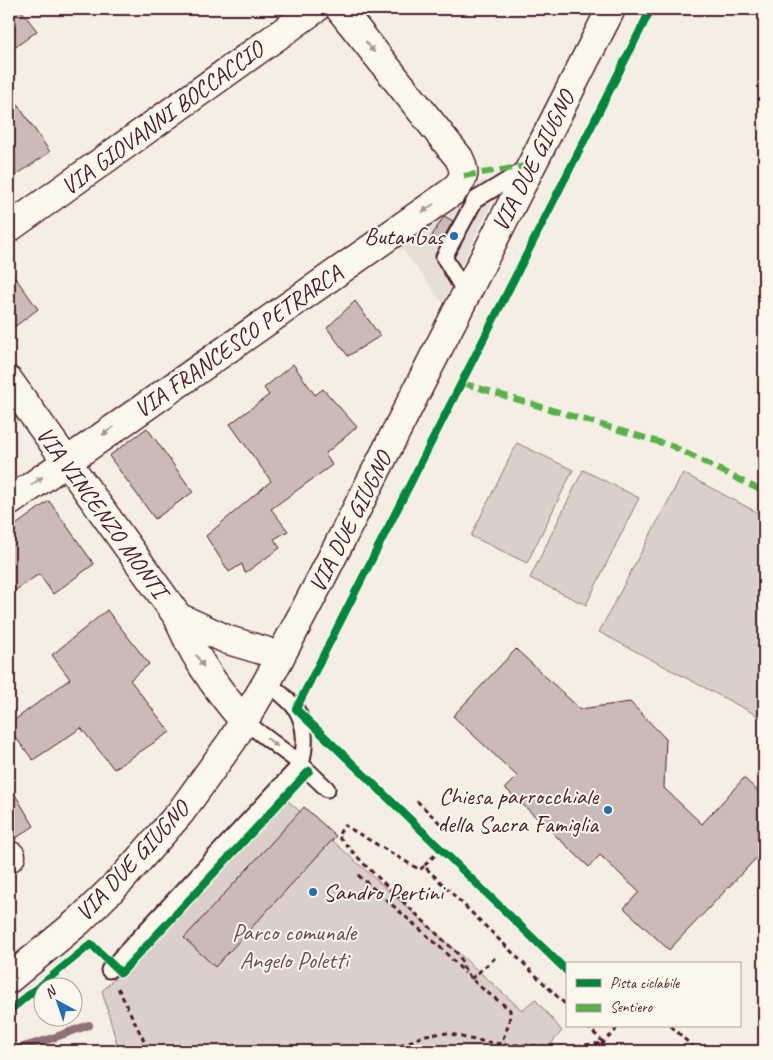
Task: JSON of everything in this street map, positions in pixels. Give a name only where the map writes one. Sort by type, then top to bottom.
[{"type":"street","name":"VIA GIOVANNI BOCCACCIO","points":[[9,228],[315,9]]},
{"type":"street","name":"VIA FRANCESCO PETRARCA","points":[[9,502],[454,191],[464,176],[459,158],[340,9]]},
{"type":"street","name":"VIA DUE GIUGNO","points":[[9,979],[79,921],[121,880],[180,813],[222,756],[244,721],[273,671],[611,9]]},
{"type":"street","name":"VIA VINCENZO MONTI","points":[[9,381],[178,618],[185,636],[203,666],[230,705],[244,721]]},
{"type":"street","name":"VIA VINCENZO MONTI","points":[[178,618],[228,640],[265,651],[273,671]]},
{"type":"lane","points":[[466,294],[444,257],[475,200],[531,165]]},
{"type":"lane","points":[[108,970],[301,764],[304,751],[303,727],[296,709],[273,671]]},
{"type":"lane","points":[[244,721],[301,764],[327,790]]},
{"type":"path","points":[[417,801],[446,829]]},
{"type":"path","points":[[448,856],[438,847],[420,870],[344,825],[338,836],[365,865],[460,956],[462,965],[471,979]]},
{"type":"path","points":[[424,866],[566,1005]]},
{"type":"path","points":[[358,875],[439,946],[471,979],[510,1010],[510,1015],[496,1051]]},
{"type":"path","points":[[471,979],[497,956]]},
{"type":"path","points":[[108,970],[149,1051]]},
{"type":"path","points":[[590,1028],[604,1043]]},
{"type":"path","points":[[595,1051],[614,1032],[615,1028]]},
{"type":"path","points":[[673,1028],[697,1051]]},
{"type":"path","points":[[393,1051],[425,1035],[448,1033],[469,1040],[500,1044],[564,1047],[604,1043]]},
{"type":"shaded area","points":[[504,177],[443,303],[397,242],[482,181]]},
{"type":"green space","points":[[517,443],[573,470],[527,563],[471,536]]},
{"type":"green space","points":[[583,470],[639,498],[586,605],[530,578]]},
{"type":"green space","points":[[683,473],[764,516],[764,719],[599,632]]},
{"type":"green space","name":"Parco comunale Angelo Poletti","points":[[287,800],[522,1010],[535,999],[562,1031],[553,1041],[552,1051],[124,1051],[117,1044],[102,991],[117,976],[124,974]]},
{"type":"building","points":[[9,9],[20,9],[37,31],[9,52]]},
{"type":"building","points":[[9,92],[50,152],[9,180]]},
{"type":"building","points":[[444,216],[453,221],[440,244],[430,239]]},
{"type":"building","points":[[9,269],[38,309],[9,331]]},
{"type":"building","points":[[355,301],[380,336],[348,356],[327,328]]},
{"type":"building","points":[[293,364],[315,395],[323,389],[357,427],[325,454],[332,465],[271,509],[288,531],[274,539],[280,548],[245,573],[242,564],[229,572],[206,536],[271,481],[230,424],[269,395],[264,388]]},
{"type":"building","points":[[147,428],[193,492],[155,519],[109,456]]},
{"type":"building","points":[[49,501],[94,564],[53,594],[39,574],[9,595],[9,530]]},
{"type":"building","points":[[107,610],[149,664],[130,680],[170,732],[114,769],[81,728],[33,760],[9,729],[9,724],[70,679],[52,655]]},
{"type":"building","name":"Chiesa parrocchiale della Sacra Famiglia","points":[[516,649],[580,709],[630,702],[666,739],[664,788],[702,824],[744,778],[764,797],[764,850],[669,950],[624,908],[639,892],[600,855],[589,867],[505,788],[517,776],[453,716]]},
{"type":"building","points":[[9,785],[34,826],[12,841],[9,841]]},
{"type":"building","points":[[304,807],[336,836],[215,967],[184,938]]},
{"type":"waterway","points":[[10,1051],[89,1025]]},
{"type":"marked path","points":[[464,176],[531,165]]},
{"type":"marked path","points":[[462,383],[672,446],[764,492]]},
{"type":"cycle path","points":[[566,970],[296,709],[651,9]]},
{"type":"cycle path","points":[[9,1011],[91,944],[121,973],[309,771]]},
{"type":"place","name":"ButanGas","points":[[454,236]]},
{"type":"place","name":"Chiesa parrocchiale della Sacra Famiglia","points":[[608,810]]},
{"type":"place","name":"Sandro Pertini","points":[[313,892]]}]
